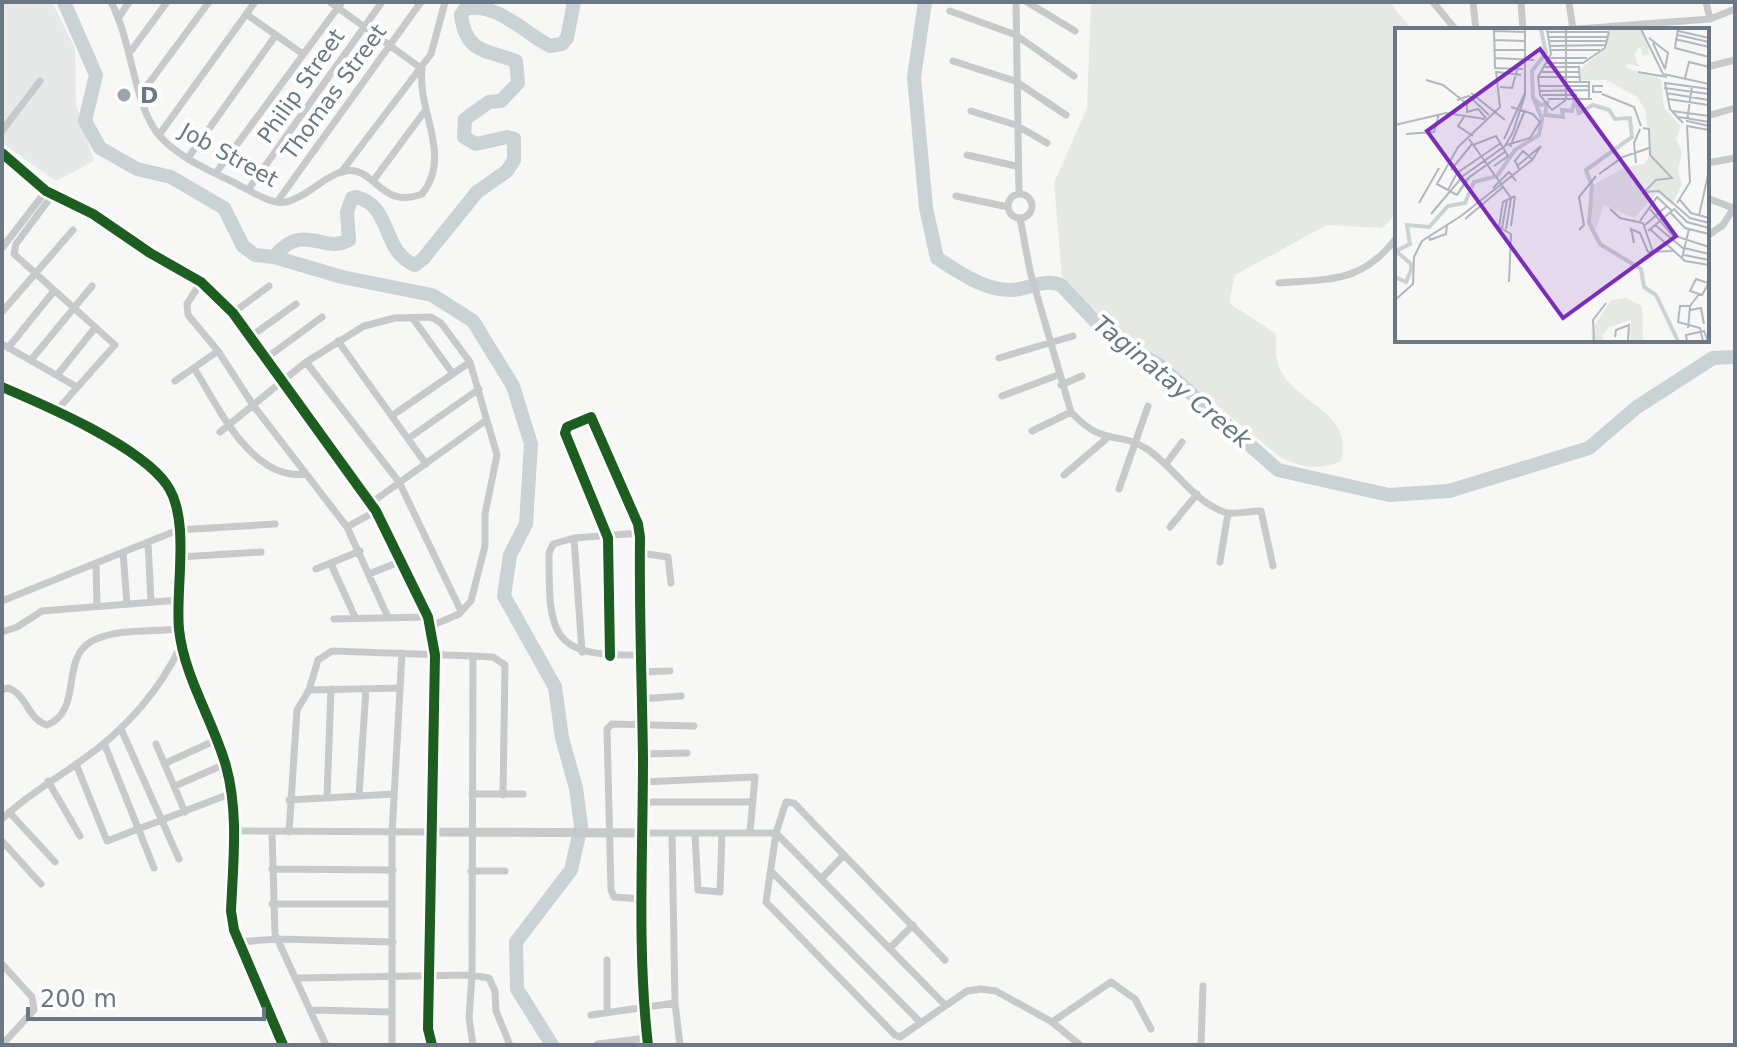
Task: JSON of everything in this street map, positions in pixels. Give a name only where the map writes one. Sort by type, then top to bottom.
[{"type":"street","name":"Job Street","points":[[111,2],[131,51],[149,120],[159,135],[188,158],[277,202],[297,198],[341,172]]},
{"type":"street","points":[[119,17],[129,2]]},
{"type":"street","points":[[131,51],[167,2]]},
{"type":"street","points":[[141,94],[209,2]]},
{"type":"street","points":[[159,135],[255,2]]},
{"type":"street","points":[[330,2],[340,5],[364,27],[422,69]]},
{"type":"street","name":"Philip Street","points":[[248,190],[382,2]]},
{"type":"street","name":"Thomas Street","points":[[277,202],[421,2]]},
{"type":"street","points":[[341,172],[422,69],[431,54],[445,2]]},
{"type":"street","points":[[1016,2],[1016,166],[1019,194]]},
{"type":"street","points":[[1027,2],[1075,31]]},
{"type":"street","points":[[1433,2],[1454,28]]},
{"type":"street","points":[[1473,2],[1476,28]]},
{"type":"street","points":[[1521,2],[1523,28]]},
{"type":"street","points":[[1569,2],[1573,28]]},
{"type":"street","points":[[1706,2],[1710,19]]},
{"type":"street","points":[[216,173],[340,5]]},
{"type":"street","points":[[1598,28],[1710,19],[1735,9]]},
{"type":"street","points":[[950,11],[1016,35],[1074,76]]},
{"type":"street","points":[[246,14],[303,54]]},
{"type":"street","points":[[188,158],[276,35]]},
{"type":"street","points":[[1709,66],[1735,60]]},
{"type":"street","points":[[953,61],[1015,81],[1066,115]]},
{"type":"street","points":[[341,172],[361,172],[383,193],[417,196],[426,190],[433,172],[436,147],[420,93],[422,69]]},
{"type":"street","points":[[2,131],[40,81]]},
{"type":"street","points":[[1709,115],[1735,108]]},
{"type":"street","points":[[971,111],[1016,125],[1047,143]]},
{"type":"street","points":[[373,181],[424,112]]},
{"type":"street","points":[[2,153],[49,192],[93,214],[150,253],[201,282],[233,313],[373,507],[430,622],[435,655],[428,1029],[432,1045]]},
{"type":"street","points":[[967,155],[1016,166]]},
{"type":"street","points":[[1709,163],[1735,158]]},
{"type":"street","points":[[2,248],[49,192]]},
{"type":"street","points":[[49,192],[14,250],[72,310],[115,345],[57,410]]},
{"type":"street","points":[[956,196],[1008,207],[1013,216],[1020,218],[1028,216],[1032,205],[1029,198],[1019,194],[1012,197],[1008,207]]},
{"type":"street","points":[[1709,199],[1734,207],[1723,225],[1709,235]]},
{"type":"street","points":[[1020,218],[1030,271],[1071,412],[1086,429],[1106,439],[1136,444],[1166,464],[1197,494],[1228,513],[1261,511],[1273,566]]},
{"type":"street","points":[[2,312],[73,230]]},
{"type":"street","points":[[1279,283],[1334,281],[1381,258],[1395,240]]},
{"type":"street","points":[[201,282],[185,310],[347,527],[387,615]]},
{"type":"street","points":[[31,360],[92,286]]},
{"type":"street","points":[[233,313],[269,286]]},
{"type":"street","points":[[54,291],[5,346],[77,387]]},
{"type":"street","points":[[250,337],[296,304]]},
{"type":"street","points":[[265,359],[322,317]]},
{"type":"street","points":[[220,432],[306,362],[378,319],[435,318],[470,362],[497,455],[485,514],[479,574],[471,601],[461,611],[430,622],[387,615],[334,619]]},
{"type":"street","points":[[414,320],[453,374]]},
{"type":"street","points":[[58,374],[94,329]]},
{"type":"street","points":[[999,358],[1051,340],[1073,336]]},
{"type":"street","points":[[338,341],[426,464]]},
{"type":"street","points":[[175,381],[218,351]]},
{"type":"street","points":[[306,362],[399,482],[461,611]]},
{"type":"street","points":[[393,415],[470,362]]},
{"type":"street","points":[[194,368],[230,425],[259,458],[285,473],[306,474]]},
{"type":"street","points":[[1002,396],[1058,375]]},
{"type":"street","points":[[1061,385],[1082,376]]},
{"type":"street","points":[[2,387],[57,410],[138,459],[164,481],[175,499],[180,557],[179,629],[232,793],[231,911],[238,942],[283,1045]]},
{"type":"street","points":[[409,438],[479,389]]},
{"type":"street","points":[[1119,489],[1148,406]]},
{"type":"street","points":[[1032,431],[1071,412]]},
{"type":"street","points":[[598,1044],[647,1042],[641,802],[643,754],[638,655],[640,533],[593,418],[589,417],[567,427],[565,433],[608,538],[610,656]]},
{"type":"street","points":[[347,527],[399,482],[485,421]]},
{"type":"street","points":[[1064,475],[1106,439]]},
{"type":"street","points":[[1166,464],[1182,442]]},
{"type":"street","points":[[1170,527],[1197,494]]},
{"type":"street","points":[[1220,562],[1228,513]]},
{"type":"street","points":[[2,601],[178,530],[275,524]]},
{"type":"street","points":[[638,655],[610,656],[582,652],[568,644],[550,619],[549,553],[553,544],[574,538],[608,538],[640,533]]},
{"type":"street","points":[[574,538],[582,652]]},
{"type":"street","points":[[148,542],[151,602]]},
{"type":"street","points":[[316,569],[360,551]]},
{"type":"street","points":[[123,552],[127,604]]},
{"type":"street","points":[[180,557],[261,552]]},
{"type":"street","points":[[640,553],[668,557],[671,583]]},
{"type":"street","points":[[369,574],[399,562]]},
{"type":"street","points":[[331,564],[355,617]]},
{"type":"street","points":[[96,565],[97,605]]},
{"type":"street","points":[[2,632],[17,627],[42,611],[179,600]]},
{"type":"street","points":[[2,690],[8,688],[17,692],[32,716],[47,725],[56,721],[68,705],[79,653],[89,643],[126,633],[179,629]]},
{"type":"street","points":[[2,819],[48,781],[121,729],[158,686],[182,643]]},
{"type":"street","points":[[392,1045],[392,834],[402,653]]},
{"type":"street","points":[[289,832],[297,710],[309,690],[315,665],[324,654],[493,657],[505,665],[503,795]]},
{"type":"street","points":[[473,656],[472,975],[469,1018],[473,1045]]},
{"type":"street","points":[[639,672],[670,671]]},
{"type":"street","points":[[309,690],[400,688]]},
{"type":"street","points":[[327,796],[331,689]]},
{"type":"street","points":[[359,795],[366,689]]},
{"type":"street","points":[[641,699],[681,696]]},
{"type":"street","points":[[643,899],[611,895],[605,835],[607,729],[612,724],[641,728],[694,726]]},
{"type":"street","points":[[121,729],[179,859]]},
{"type":"street","points":[[166,763],[216,740]]},
{"type":"street","points":[[104,743],[154,868]]},
{"type":"street","points":[[156,744],[185,812]]},
{"type":"street","points":[[643,754],[687,753]]},
{"type":"street","points":[[76,764],[107,841],[232,793]]},
{"type":"street","points":[[175,786],[225,764]]},
{"type":"street","points":[[642,782],[753,777],[757,780],[750,832]]},
{"type":"street","points":[[48,781],[80,836]]},
{"type":"street","points":[[289,800],[394,794]]},
{"type":"street","points":[[472,794],[523,794]]},
{"type":"street","points":[[945,960],[790,801],[782,805],[767,904],[895,1035],[900,1037],[967,991],[989,990],[1052,1022],[1080,1045]]},
{"type":"street","points":[[641,802],[753,802]]},
{"type":"street","points":[[9,812],[55,862]]},
{"type":"street","points":[[234,831],[605,835],[776,833],[945,1005]]},
{"type":"street","points":[[272,833],[272,904],[277,939],[298,978],[326,1045]]},
{"type":"street","points":[[695,835],[698,890],[720,892],[722,833]]},
{"type":"street","points":[[672,834],[675,1003],[680,1045]]},
{"type":"street","points":[[2,841],[41,884]]},
{"type":"street","points":[[822,878],[844,855]]},
{"type":"street","points":[[272,869],[393,870]]},
{"type":"street","points":[[471,871],[505,871]]},
{"type":"street","points":[[771,871],[920,1022]]},
{"type":"street","points":[[272,904],[392,904]]},
{"type":"street","points":[[891,947],[913,925]]},
{"type":"street","points":[[238,942],[277,939],[393,942]]},
{"type":"street","points":[[607,960],[607,1012]]},
{"type":"street","points":[[2,964],[32,997],[34,1010],[2,1045]]},
{"type":"street","points":[[298,978],[472,975],[489,978],[493,984],[496,1011],[510,1045]]},
{"type":"street","points":[[1052,1022],[1111,982],[1135,999],[1151,1029]]},
{"type":"street","points":[[1201,1045],[1203,986]]},
{"type":"street","points":[[591,1015],[675,1003]]},
{"type":"street","points":[[311,1010],[392,1012]]},
{"type":"shaded area","points":[[2,2],[52,2],[75,48],[76,105],[94,161],[56,181],[2,143]]},
{"type":"shaded area","points":[[1091,2],[1389,2],[1411,28],[1395,28],[1395,215],[1382,228],[1327,225],[1235,275],[1229,303],[1276,334],[1276,357],[1283,375],[1338,428],[1343,443],[1341,461],[1310,467],[1280,457],[1168,365],[1123,339],[1062,276],[1054,183],[1087,108]]},
{"type":"waterway","points":[[64,2],[96,75],[85,121],[100,148],[137,169],[171,177],[224,208],[243,246],[255,255],[432,295],[473,321],[513,386],[531,444],[526,524],[510,555],[504,596],[555,687],[562,738],[576,788],[581,826],[571,870],[516,942],[517,989],[552,1045]]},
{"type":"waterway","name":"Taginatay Creek","points":[[274,257],[295,241],[304,239],[340,244],[349,240],[347,212],[352,198],[356,197],[376,210],[404,259],[415,265],[423,259],[477,192],[507,171],[514,160],[514,139],[507,137],[476,144],[464,137],[465,119],[489,102],[501,101],[518,83],[516,61],[473,44],[461,15],[465,9],[487,10],[550,46],[562,44],[567,38],[574,2]]},
{"type":"waterway","name":"Taginatay Creek","points":[[925,2],[914,77],[926,208],[937,258],[973,280],[992,287],[1012,290],[1043,283],[1061,285],[1108,335],[1159,365],[1278,470],[1389,495],[1449,491],[1589,448],[1637,407],[1713,358],[1735,357]]},
{"type":"cycle path","points":[[2,153],[46,191],[93,214],[150,253],[201,282],[233,313],[376,511],[428,617],[435,655],[428,1029],[432,1045]]},
{"type":"cycle path","points":[[2,387],[115,442],[154,470],[167,485],[174,500],[180,535],[178,612],[182,647],[226,766],[233,802],[231,911],[234,930],[283,1045]]},
{"type":"cycle path","points":[[610,656],[608,538],[565,433],[567,427],[591,417],[638,524],[640,537],[642,937],[648,1045]]},
{"type":"place","name":"D","points":[[124,95]]}]
